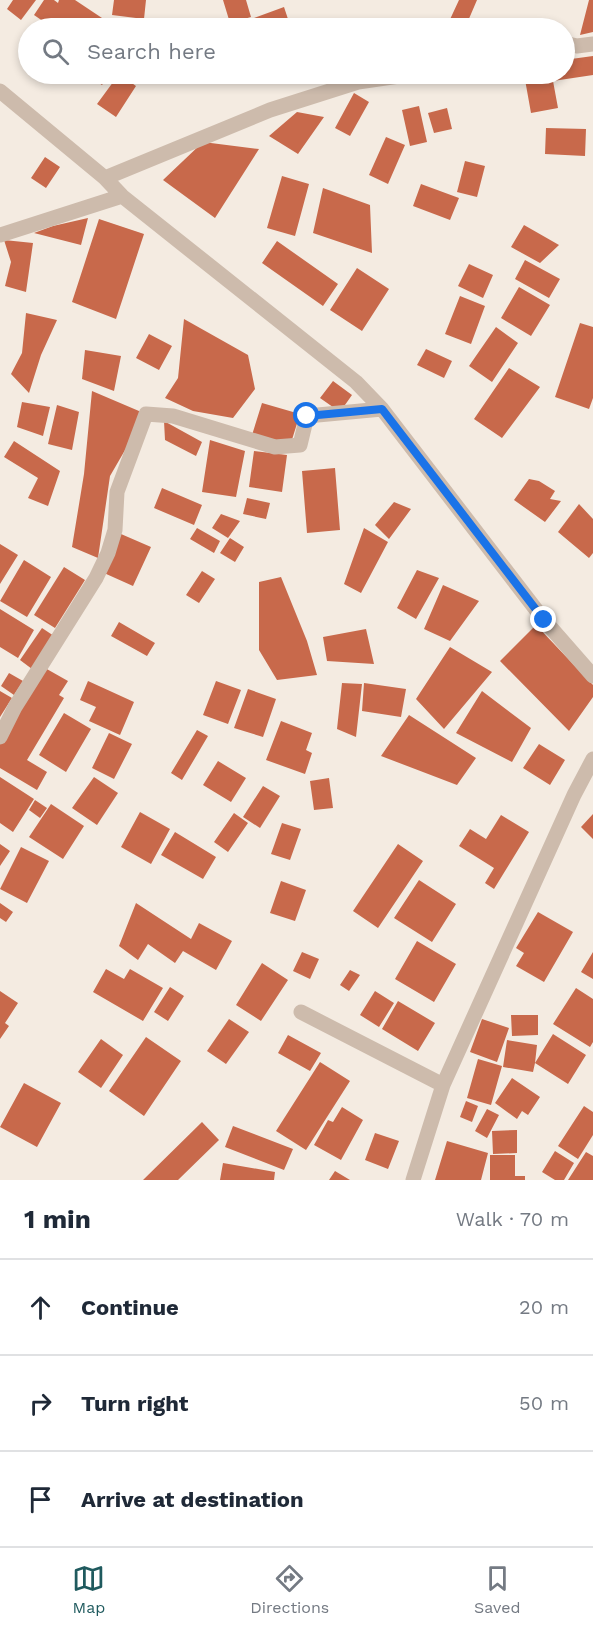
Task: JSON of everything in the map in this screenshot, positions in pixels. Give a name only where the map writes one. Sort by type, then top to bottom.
[{"type":"street","points":[[575,46],[593,44]]},
{"type":"street","points":[[105,178],[270,110],[352,84]]},
{"type":"street","points":[[0,91],[105,178],[122,196],[356,382],[382,409],[544,620],[593,676]]},
{"type":"street","points":[[3,231],[122,196]]},
{"type":"street","points":[[0,737],[15,707],[96,578],[108,553],[115,530],[117,492],[146,414],[173,416],[275,447],[300,445],[307,416],[382,409]]},
{"type":"street","points":[[413,1180],[443,1085],[574,795],[593,759]]},
{"type":"street","points":[[301,1012],[443,1085]]},
{"type":"building","points":[[13,0],[36,0],[22,18],[18,18],[7,9]]},
{"type":"building","points":[[44,0],[54,0],[58,3],[59,0],[75,0],[102,18],[38,18],[34,15]]},
{"type":"building","points":[[114,0],[146,0],[144,18],[112,15]]},
{"type":"building","points":[[223,0],[246,0],[251,17],[228,18]]},
{"type":"building","points":[[459,0],[477,0],[469,18],[451,18]]},
{"type":"building","points":[[589,0],[593,0],[593,32],[580,35]]},
{"type":"building","points":[[284,7],[288,18],[254,18]]},
{"type":"building","points":[[593,56],[593,75],[575,78],[575,58]]},
{"type":"building","points":[[112,84],[136,86],[116,117],[97,104]]},
{"type":"building","points":[[526,84],[554,84],[558,108],[531,113]]},
{"type":"building","points":[[354,93],[369,102],[350,136],[335,128]]},
{"type":"building","points":[[419,106],[427,142],[410,146],[402,110]]},
{"type":"building","points":[[447,108],[452,129],[434,133],[428,113]]},
{"type":"building","points":[[297,112],[324,117],[298,154],[269,136]]},
{"type":"building","points":[[546,128],[586,129],[585,156],[545,154]]},
{"type":"building","points":[[386,137],[405,145],[388,184],[369,175]]},
{"type":"building","points":[[203,142],[259,149],[215,218],[163,180]]},
{"type":"building","points":[[45,157],[60,167],[46,188],[31,178]]},
{"type":"building","points":[[465,161],[485,166],[477,197],[457,192]]},
{"type":"building","points":[[282,176],[309,184],[295,236],[267,228]]},
{"type":"building","points":[[421,184],[459,198],[450,220],[413,206]]},
{"type":"building","points":[[323,188],[370,205],[372,253],[313,233]]},
{"type":"building","points":[[88,218],[81,245],[34,233],[53,226]]},
{"type":"building","points":[[99,219],[144,234],[116,319],[72,302]]},
{"type":"building","points":[[524,225],[559,245],[540,263],[511,247]]},
{"type":"building","points":[[4,240],[33,243],[26,292],[5,286],[11,262]]},
{"type":"building","points":[[277,241],[338,284],[323,306],[262,263]]},
{"type":"building","points":[[525,260],[560,279],[549,298],[515,279]]},
{"type":"building","points":[[469,264],[493,275],[483,298],[458,286]]},
{"type":"building","points":[[357,268],[389,289],[362,331],[330,310]]},
{"type":"building","points":[[519,287],[550,305],[531,336],[501,318]]},
{"type":"building","points":[[460,296],[485,306],[471,344],[445,334]]},
{"type":"building","points":[[26,313],[57,320],[41,355],[29,393],[11,374],[22,353]]},
{"type":"building","points":[[184,319],[248,355],[255,389],[233,418],[193,411],[165,398],[178,378]]},
{"type":"building","points":[[580,323],[593,327],[593,398],[589,409],[555,397]]},
{"type":"building","points":[[496,327],[518,343],[492,382],[469,366]]},
{"type":"building","points":[[149,334],[172,346],[159,370],[136,358]]},
{"type":"building","points":[[426,349],[452,361],[444,378],[417,365]]},
{"type":"building","points":[[85,350],[121,356],[114,391],[82,379]]},
{"type":"building","points":[[509,368],[540,387],[502,438],[474,419]]},
{"type":"building","points":[[333,381],[352,395],[340,412],[320,398]]},
{"type":"building","points":[[92,391],[146,414],[110,476],[98,558],[72,547],[84,474]]},
{"type":"building","points":[[22,402],[50,407],[43,436],[17,427]]},
{"type":"building","points":[[262,403],[300,414],[290,446],[252,435]]},
{"type":"building","points":[[57,405],[79,412],[72,450],[48,444]]},
{"type":"building","points":[[164,421],[202,442],[196,456],[165,440]]},
{"type":"building","points":[[210,440],[245,451],[236,497],[202,492]]},
{"type":"building","points":[[14,441],[60,471],[48,506],[28,498],[38,478],[4,457]]},
{"type":"building","points":[[254,451],[287,455],[282,492],[249,487]]},
{"type":"building","points":[[335,468],[340,530],[307,533],[302,471]]},
{"type":"building","points":[[529,479],[539,481],[555,491],[550,499],[561,501],[545,522],[514,500]]},
{"type":"building","points":[[162,488],[202,505],[194,525],[154,508]]},
{"type":"building","points":[[247,498],[270,503],[266,519],[243,514]]},
{"type":"building","points":[[394,502],[411,509],[389,539],[375,525]]},
{"type":"building","points":[[579,504],[593,519],[593,553],[589,558],[558,532]]},
{"type":"building","points":[[221,514],[240,521],[228,538],[212,528]]},
{"type":"building","points":[[197,528],[220,541],[214,553],[190,539]]},
{"type":"building","points":[[364,528],[388,542],[361,593],[344,584]]},
{"type":"building","points":[[121,534],[151,547],[133,586],[104,573]]},
{"type":"building","points":[[230,538],[244,547],[235,562],[220,553]]},
{"type":"building","points":[[0,544],[18,555],[0,584]]},
{"type":"building","points":[[24,560],[51,577],[27,617],[0,601]]},
{"type":"building","points":[[64,567],[85,580],[55,628],[34,615]]},
{"type":"building","points":[[417,570],[439,578],[416,619],[397,608]]},
{"type":"building","points":[[202,571],[215,579],[199,603],[186,595]]},
{"type":"building","points":[[281,577],[307,641],[317,675],[277,680],[259,650],[259,582]]},
{"type":"building","points":[[443,585],[479,601],[450,641],[424,629]]},
{"type":"building","points":[[0,609],[34,630],[18,658],[0,647]]},
{"type":"building","points":[[119,622],[155,643],[147,656],[111,636]]},
{"type":"building","points":[[536,625],[593,685],[593,697],[569,731],[500,661]]},
{"type":"building","points":[[42,628],[54,636],[32,669],[20,660]]},
{"type":"building","points":[[366,629],[374,664],[327,661],[323,637]]},
{"type":"building","points":[[450,647],[492,672],[444,729],[416,699]]},
{"type":"building","points":[[45,668],[68,681],[59,695],[64,698],[27,760],[47,772],[37,790],[0,768],[0,743]]},
{"type":"building","points":[[9,673],[23,681],[14,695],[1,686]]},
{"type":"building","points":[[88,681],[134,702],[120,735],[89,721],[96,707],[80,700]]},
{"type":"building","points":[[216,681],[241,690],[228,724],[203,715]]},
{"type":"building","points":[[342,683],[362,684],[356,737],[337,729]]},
{"type":"building","points":[[364,683],[406,689],[401,717],[362,711]]},
{"type":"building","points":[[248,689],[276,699],[263,737],[234,728]]},
{"type":"building","points":[[0,691],[12,698],[0,717]]},
{"type":"building","points":[[482,691],[531,728],[512,762],[456,733]]},
{"type":"building","points":[[64,713],[91,729],[66,772],[39,755]]},
{"type":"building","points":[[409,715],[476,758],[457,785],[381,756]]},
{"type":"building","points":[[281,721],[312,733],[306,750],[312,753],[305,774],[266,760]]},
{"type":"building","points":[[197,730],[208,736],[182,780],[171,773]]},
{"type":"building","points":[[109,733],[132,744],[114,779],[92,768]]},
{"type":"building","points":[[539,744],[565,760],[550,785],[523,768]]},
{"type":"building","points":[[218,761],[246,778],[231,802],[203,785]]},
{"type":"building","points":[[0,777],[34,799],[13,832],[0,823]]},
{"type":"building","points":[[94,777],[118,793],[97,825],[72,808]]},
{"type":"building","points":[[329,778],[333,808],[314,810],[310,781]]},
{"type":"building","points":[[263,786],[280,796],[260,828],[243,817]]},
{"type":"building","points":[[35,800],[47,808],[40,818],[29,810]]},
{"type":"building","points":[[51,804],[84,826],[63,859],[29,837]]},
{"type":"building","points":[[140,812],[170,829],[151,864],[121,847]]},
{"type":"building","points":[[234,813],[248,823],[228,852],[214,842]]},
{"type":"building","points":[[593,814],[593,839],[581,827]]},
{"type":"building","points":[[501,815],[529,832],[494,889],[485,883],[494,868],[459,846],[470,829],[486,839]]},
{"type":"building","points":[[282,823],[301,829],[290,860],[271,854]]},
{"type":"building","points":[[175,832],[216,857],[203,879],[161,855]]},
{"type":"building","points":[[0,844],[10,851],[0,866]]},
{"type":"building","points":[[398,844],[423,861],[378,928],[353,911]]},
{"type":"building","points":[[21,847],[49,861],[27,903],[0,889]]},
{"type":"building","points":[[419,880],[456,904],[432,942],[394,918]]},
{"type":"building","points":[[281,881],[306,890],[295,921],[270,913]]},
{"type":"building","points":[[0,903],[13,912],[6,922],[0,918]]},
{"type":"building","points":[[136,903],[191,939],[199,923],[232,941],[216,970],[183,951],[175,963],[148,944],[138,960],[119,946]]},
{"type":"building","points":[[538,912],[573,932],[544,982],[516,966],[524,953],[516,948]]},
{"type":"building","points":[[417,941],[456,964],[434,1002],[395,979]]},
{"type":"building","points":[[302,952],[319,959],[310,979],[293,971]]},
{"type":"building","points":[[593,952],[593,979],[581,972]]},
{"type":"building","points":[[262,963],[288,980],[261,1021],[236,1005]]},
{"type":"building","points":[[106,969],[124,979],[130,969],[163,988],[143,1021],[93,992]]},
{"type":"building","points":[[350,970],[360,975],[349,991],[340,985]]},
{"type":"building","points":[[170,987],[184,996],[168,1021],[154,1012]]},
{"type":"building","points":[[576,988],[593,999],[593,1042],[590,1047],[553,1024]]},
{"type":"building","points":[[0,991],[18,1003],[5,1023],[9,1026],[0,1039]]},
{"type":"building","points":[[375,991],[394,1003],[379,1027],[360,1015]]},
{"type":"building","points":[[398,1001],[435,1023],[418,1051],[382,1029]]},
{"type":"building","points":[[511,1015],[538,1015],[538,1035],[512,1036]]},
{"type":"building","points":[[229,1019],[249,1032],[226,1064],[207,1051]]},
{"type":"building","points":[[482,1019],[509,1028],[497,1062],[470,1052]]},
{"type":"building","points":[[553,1034],[586,1055],[568,1084],[535,1063]]},
{"type":"building","points":[[288,1035],[321,1053],[310,1071],[278,1053]]},
{"type":"building","points":[[146,1037],[181,1061],[144,1116],[109,1091]]},
{"type":"building","points":[[101,1039],[123,1055],[101,1088],[78,1072]]},
{"type":"building","points":[[507,1040],[537,1045],[533,1072],[503,1067]]},
{"type":"building","points":[[478,1059],[502,1066],[491,1105],[467,1098]]},
{"type":"building","points":[[320,1062],[350,1081],[306,1150],[276,1131]]},
{"type":"building","points":[[512,1078],[540,1097],[528,1115],[522,1111],[517,1119],[495,1103]]},
{"type":"building","points":[[24,1083],[61,1103],[37,1147],[0,1127]]},
{"type":"building","points":[[466,1101],[478,1106],[472,1122],[460,1117]]},
{"type":"building","points":[[584,1106],[593,1112],[593,1135],[578,1159],[558,1146]]},
{"type":"building","points":[[342,1107],[363,1120],[341,1160],[314,1145],[328,1120],[333,1122]]},
{"type":"building","points":[[487,1109],[499,1115],[487,1138],[475,1131]]},
{"type":"building","points":[[202,1122],[219,1140],[178,1180],[143,1180]]},
{"type":"building","points":[[233,1126],[293,1149],[284,1170],[225,1147]]},
{"type":"building","points":[[517,1130],[517,1153],[493,1154],[492,1131]]},
{"type":"building","points":[[375,1133],[399,1141],[388,1169],[365,1160]]},
{"type":"building","points":[[447,1141],[488,1153],[481,1180],[435,1180]]},
{"type":"building","points":[[555,1151],[574,1163],[564,1180],[555,1180],[542,1172]]},
{"type":"building","points":[[586,1152],[593,1156],[593,1180],[568,1180]]},
{"type":"building","points":[[490,1155],[515,1155],[515,1176],[525,1176],[525,1180],[490,1180]]},
{"type":"building","points":[[223,1163],[275,1172],[274,1180],[220,1180]]},
{"type":"building","points":[[335,1171],[350,1180],[329,1180]]},
{"type":"route","points":[[307,416],[382,409],[544,620]]}]
